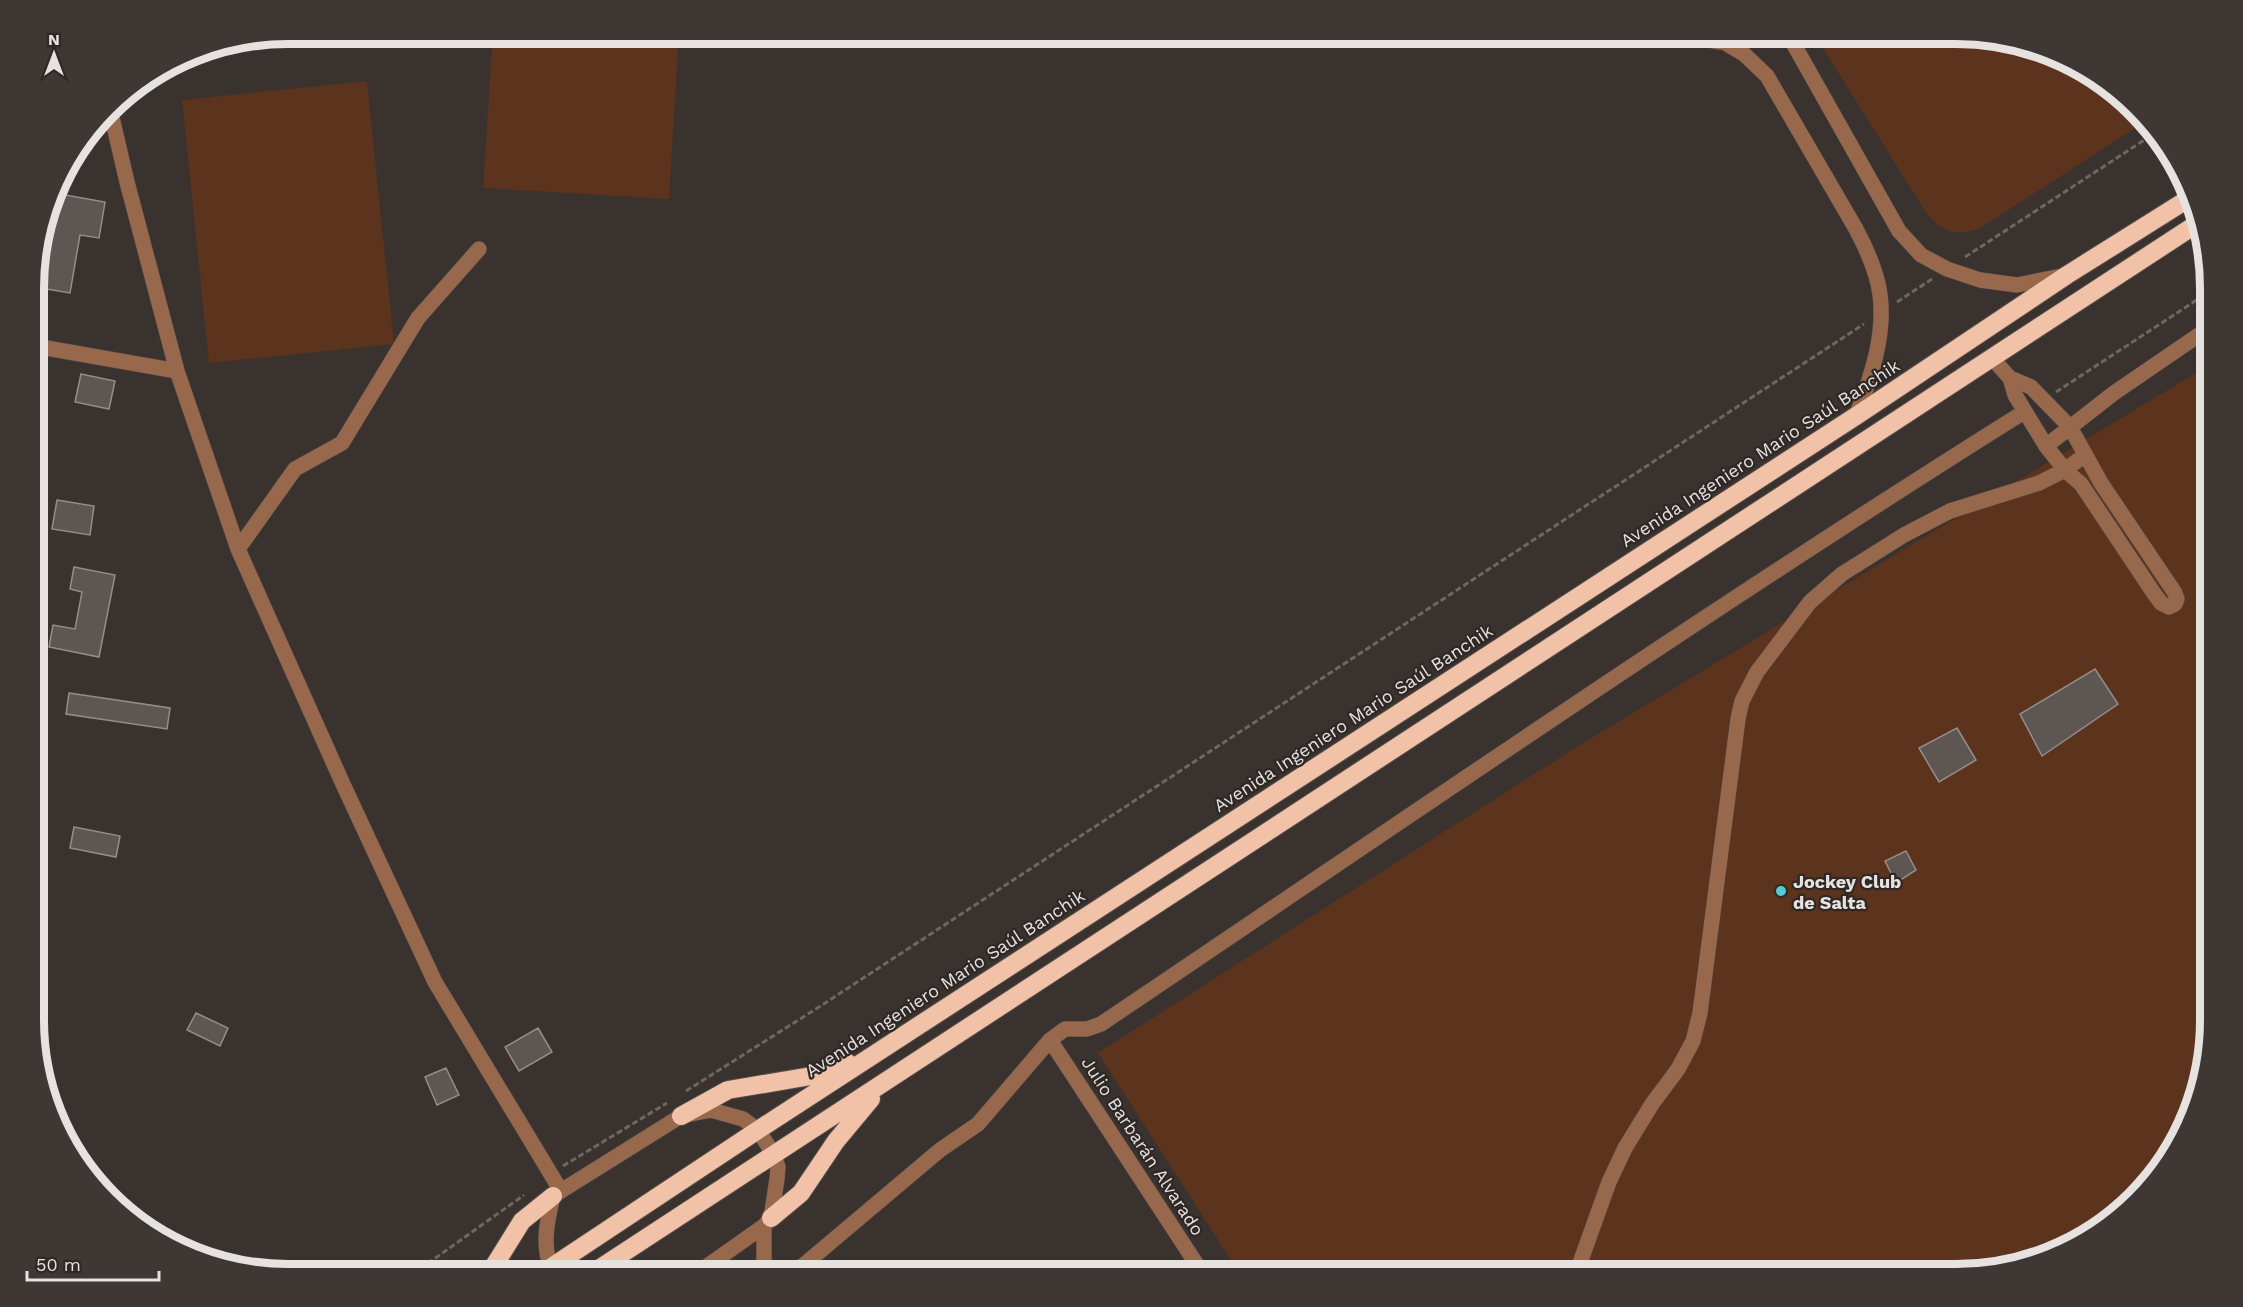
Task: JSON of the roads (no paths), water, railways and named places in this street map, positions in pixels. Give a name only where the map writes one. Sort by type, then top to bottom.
[{"type":"highway","name":"Avenida Ingeniero Mario Saúl Banchik","points":[[561,1264],[758,1130],[1856,416],[2067,275],[2184,202]]},
{"type":"highway","points":[[606,1264],[2192,227]]},
{"type":"highway","points":[[681,1116],[728,1090],[811,1076],[880,1052]]},
{"type":"highway","points":[[767,1222],[801,1193],[836,1141],[886,1082]]},
{"type":"highway","points":[[495,1264],[522,1221],[557,1193]]},
{"type":"street","points":[[1727,44],[1744,54],[1767,76],[1856,229],[1877,278],[1881,313],[1877,350],[1870,383],[1856,416]]},
{"type":"street","points":[[1796,44],[1899,231],[1921,255],[1947,269],[1980,280],[2017,285],[2067,275]]},
{"type":"street","points":[[112,118],[177,371],[238,549],[342,783],[435,982],[550,1174],[557,1193]]},
{"type":"street","points":[[238,549],[295,468],[342,443],[418,318],[479,249]]},
{"type":"street","points":[[2046,446],[2114,393],[2200,335]]},
{"type":"street","points":[[44,348],[177,371]]},
{"type":"street","points":[[1991,357],[2010,378],[2031,387],[2070,428],[2085,455],[2178,598],[2175,604],[2169,607],[2161,603],[2080,484],[2065,470],[2046,446],[2024,412],[2015,395],[2010,378]]},
{"type":"street","points":[[806,1264],[940,1150],[978,1124],[1050,1040],[1065,1029],[1087,1029],[1101,1024],[1652,652],[2024,412]]},
{"type":"street","points":[[1580,1264],[1609,1182],[1625,1148],[1652,1104],[1678,1069],[1693,1041],[1700,1013],[1738,718],[1742,701],[1752,678],[1810,602],[1842,574],[1904,535],[1950,511],[2039,483],[2065,470],[2085,455]]},
{"type":"street","name":"Julio Barbarán Alvarado","points":[[1050,1040],[1196,1264]]},
{"type":"street","points":[[548,1264],[546,1237],[548,1217],[557,1193],[681,1116],[711,1110],[743,1119],[758,1130],[774,1155],[778,1167],[777,1179],[767,1222],[765,1264]]},
{"type":"street","points":[[710,1264],[767,1222]]},
{"type":"place","name":"Jockey Club de Salta","points":[[1781,891]]}]
